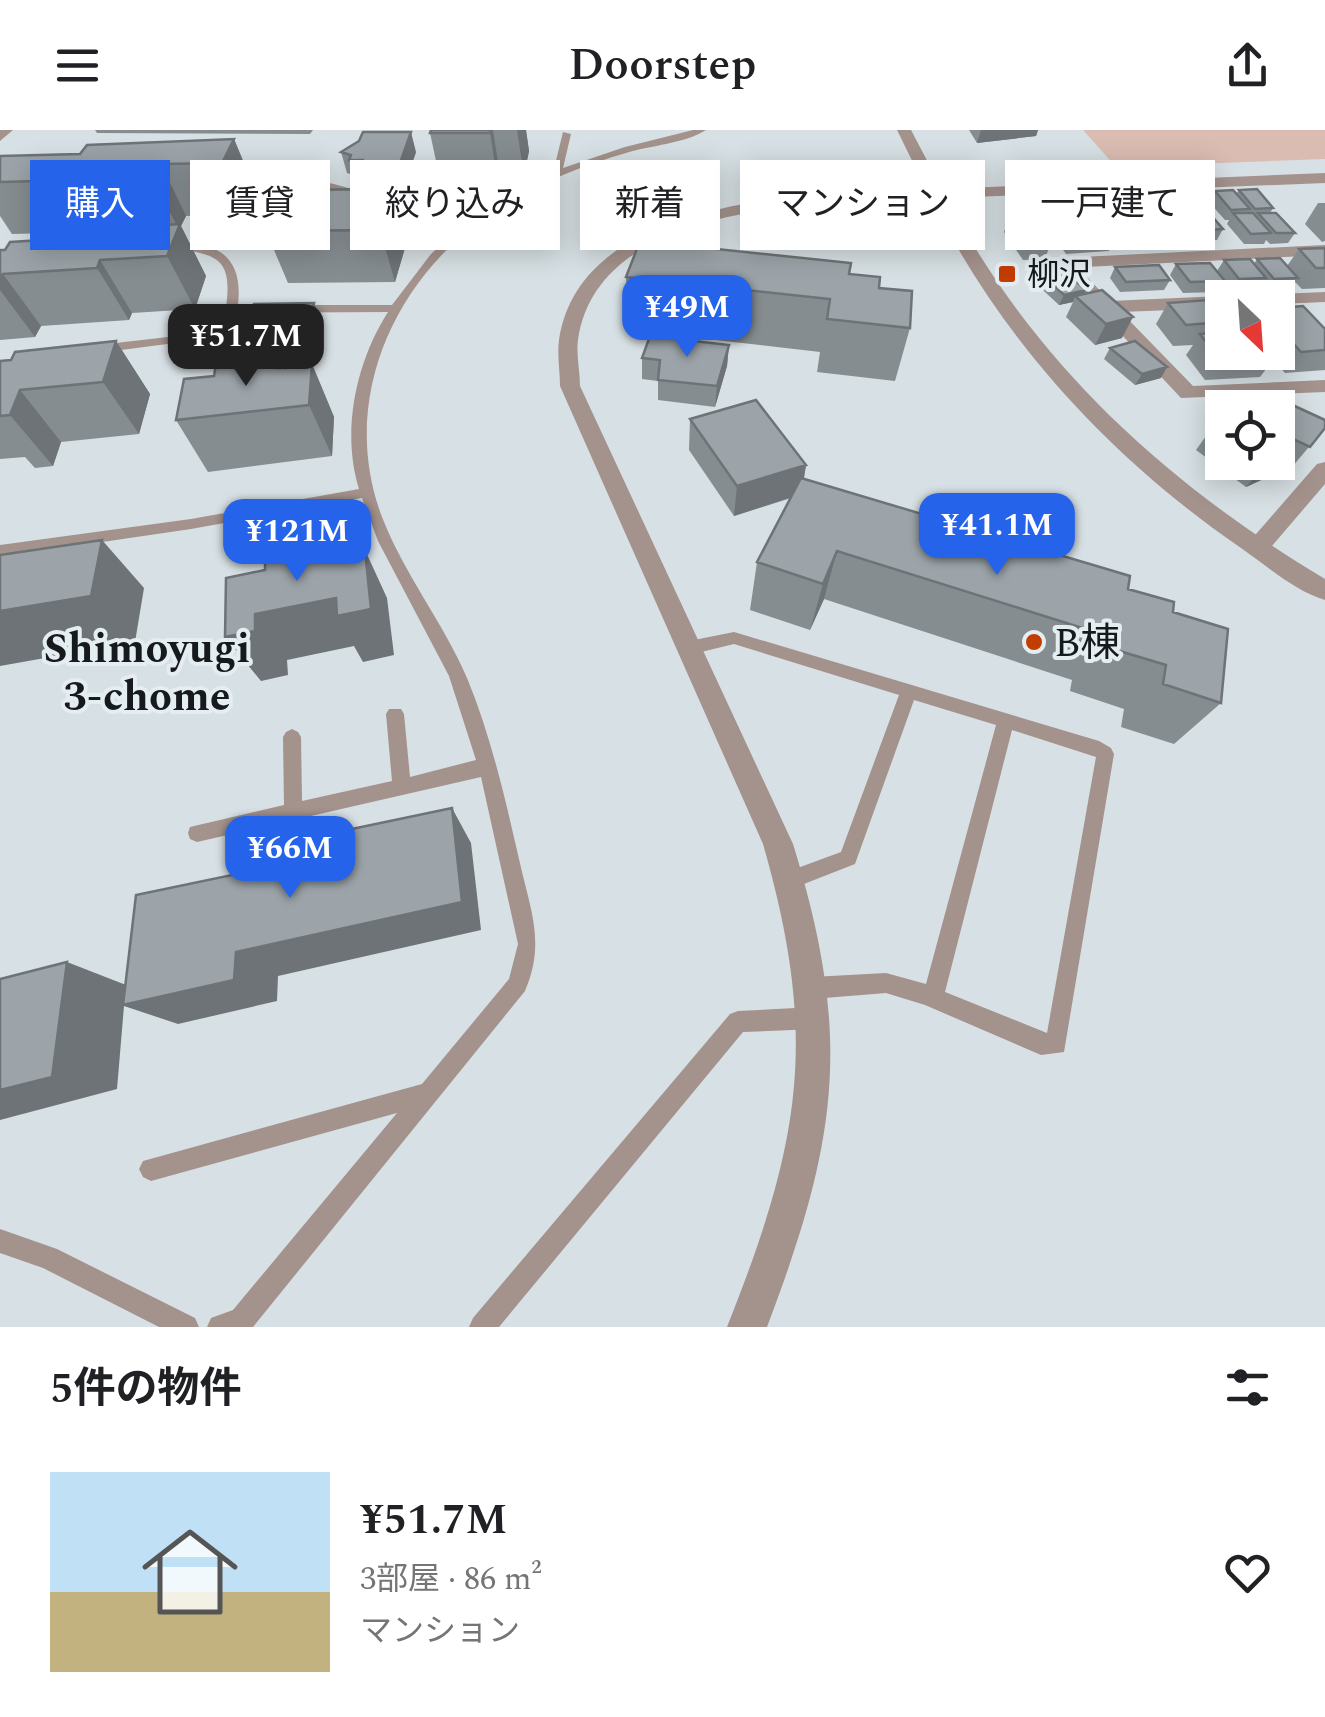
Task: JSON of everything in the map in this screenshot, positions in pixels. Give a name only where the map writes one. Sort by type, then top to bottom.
[{"type":"street","points":[[0,137],[6,130]]},
{"type":"street","points":[[904,130],[920,160]]},
{"type":"street","points":[[985,192],[1248,187],[1325,178]]},
{"type":"street","points":[[740,208],[682,223],[633,248],[586,293],[567,340],[570,386],[778,844],[791,880],[812,988],[817,1076],[807,1153],[782,1242],[748,1327]]},
{"type":"street","points":[[1309,245],[1080,262],[1071,272],[1188,392],[1325,386]]},
{"type":"street","points":[[969,250],[989,288],[1044,362],[1122,442],[1258,547],[1325,592]]},
{"type":"street","points":[[1295,298],[1325,297]]},
{"type":"street","points":[[1106,308],[1205,303]]},
{"type":"street","points":[[1258,547],[1325,469]]},
{"type":"lane","points":[[560,174],[601,157],[702,130]]},
{"type":"lane","points":[[560,161],[566,134]]},
{"type":"lane","points":[[170,245],[199,249],[228,262],[237,280],[232,309]]},
{"type":"lane","points":[[220,1327],[242,1322],[518,984],[528,944],[468,702],[442,637],[375,517],[360,466],[358,416],[371,352],[392,308],[414,278],[443,250]]},
{"type":"lane","points":[[85,350],[170,340],[232,309],[392,308]]},
{"type":"lane","points":[[0,550],[133,533],[368,492]]},
{"type":"lane","points":[[689,648],[734,638],[1105,754],[1056,1044],[1041,1044],[933,998],[886,983],[812,988]]},
{"type":"lane","points":[[791,880],[848,858],[909,691]]},
{"type":"lane","points":[[395,714],[402,787]]},
{"type":"lane","points":[[933,998],[1006,720]]},
{"type":"lane","points":[[292,737],[293,813]]},
{"type":"lane","points":[[197,833],[485,768]]},
{"type":"lane","points":[[482,1327],[738,1022],[815,1018]]},
{"type":"lane","points":[[151,1168],[426,1094]]},
{"type":"lane","points":[[0,1241],[48,1258],[186,1327]]},
{"type":"shaded area","points":[[1083,130],[1325,130],[1325,159],[1215,163],[1215,160],[1110,160]]},
{"type":"building","points":[[431,130],[491,130],[430,133]]},
{"type":"building","points":[[363,132],[411,132],[401,160],[349,160],[351,155],[341,152],[359,141]]},
{"type":"building","points":[[234,139],[224,160],[170,164],[170,160],[30,160],[30,181],[0,182],[0,156],[80,154],[87,145]]},
{"type":"building","points":[[350,189],[350,230],[330,230],[330,190]]},
{"type":"building","points":[[1257,189],[1273,208],[1255,209],[1239,190]]},
{"type":"building","points":[[1233,190],[1250,209],[1231,210],[1215,191]]},
{"type":"building","points":[[1233,213],[1253,213],[1271,233],[1251,234]]},
{"type":"building","points":[[1258,213],[1276,213],[1295,233],[1276,233]]},
{"type":"building","points":[[180,224],[170,249],[170,225]]},
{"type":"building","points":[[30,241],[30,250],[169,250],[167,256],[100,260],[97,268],[3,274],[0,279],[0,250],[5,250],[10,242]]},
{"type":"building","points":[[1325,248],[1325,268],[1316,268],[1299,249]]},
{"type":"building","points":[[720,249],[851,263],[849,274],[880,277],[879,288],[912,291],[910,328],[827,319],[830,299],[626,277],[636,250]]},
{"type":"building","points":[[1280,258],[1298,278],[1274,279],[1257,259]]},
{"type":"building","points":[[1250,259],[1266,278],[1239,279],[1224,260]]},
{"type":"building","points":[[1210,263],[1224,280],[1190,282],[1176,264]]},
{"type":"building","points":[[1058,265],[1086,290],[1064,295],[1036,269]]},
{"type":"building","points":[[1159,265],[1170,280],[1126,282],[1115,267]]},
{"type":"building","points":[[1102,290],[1133,317],[1106,324],[1075,296]]},
{"type":"building","points":[[1205,300],[1205,323],[1186,325],[1168,303]]},
{"type":"building","points":[[314,303],[291,367],[285,368],[280,357],[251,360],[263,329],[243,329],[254,304]]},
{"type":"building","points":[[1303,306],[1325,329],[1325,350],[1301,352],[1295,345],[1295,307]]},
{"type":"building","points":[[650,336],[729,345],[717,386],[658,380],[660,360],[642,358]]},
{"type":"building","points":[[116,341],[103,382],[20,390],[10,415],[0,416],[0,361],[11,360],[15,352]]},
{"type":"building","points":[[1135,341],[1167,367],[1142,374],[1110,348]]},
{"type":"building","points":[[280,357],[279,368],[312,364],[309,405],[176,420],[184,379],[214,376],[216,364]]},
{"type":"building","points":[[756,400],[806,465],[737,486],[690,419]]},
{"type":"building","points":[[1295,406],[1325,420],[1325,428],[1310,447],[1295,440]]},
{"type":"building","points":[[801,478],[1130,576],[1128,589],[1174,602],[1173,612],[1228,629],[1221,703],[1163,684],[1166,665],[1106,647],[1108,636],[837,551],[823,584],[757,562]]},
{"type":"building","points":[[330,539],[332,556],[365,550],[371,609],[337,616],[336,598],[255,614],[255,631],[225,637],[226,578],[265,570],[265,552]]},
{"type":"building","points":[[102,540],[91,596],[0,611],[0,555]]},
{"type":"building","points":[[452,808],[462,902],[236,952],[234,980],[123,1005],[136,895],[261,869],[261,848]]},
{"type":"building","points":[[67,962],[52,1077],[0,1090],[0,979]]},
{"type":"place","name":"柳沢","points":[[1007,274]]},
{"type":"place","name":"B棟","points":[[1034,642]]},
{"type":"district","name":"Shimoyugi 3-chome","points":[[147,671]]}]
